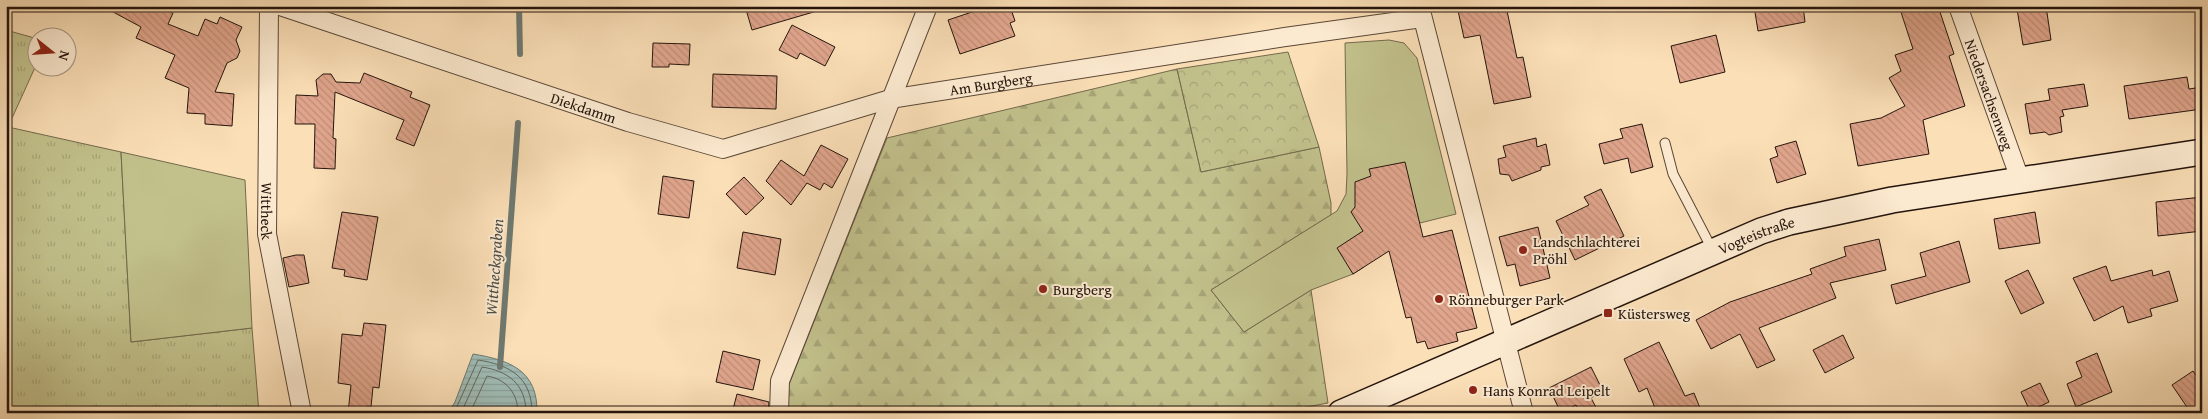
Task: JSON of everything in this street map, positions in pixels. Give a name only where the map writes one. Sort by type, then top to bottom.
[{"type":"street","name":"Wittheck","points":[[269,6],[267,234],[302,413]]},
{"type":"street","name":"Diekdamm","points":[[280,6],[628,122],[723,149],[890,100]]},
{"type":"street","points":[[779,413],[780,381],[928,6]]},
{"type":"street","name":"Niedersachsenweg","points":[[1958,6],[2021,182]]},
{"type":"street","points":[[1421,12],[1504,342],[1524,413]]},
{"type":"street","name":"Am Burgberg","points":[[890,100],[1284,37],[1421,12]]},
{"type":"street","name":"Vogteistraße","points":[[1341,413],[1714,251],[1789,222],[1892,200],[2021,182],[2202,152]]},
{"type":"lane","points":[[1665,143],[1673,174],[1714,251]]},
{"type":"green space","points":[[6,30],[28,36],[28,78],[30,78],[8,127],[121,152],[131,342],[252,328],[259,413],[6,413]]},
{"type":"green space","points":[[1389,40],[1404,43],[1417,58],[1456,214],[1384,232],[1355,253],[1364,267],[1353,274],[1311,290],[1244,332],[1211,290],[1337,211],[1346,194],[1347,174],[1345,43]]},
{"type":"green space","points":[[1288,52],[1319,147],[1201,172],[1177,69]]},
{"type":"green space","points":[[1177,69],[1201,172],[1319,147],[1331,203],[1331,215],[1211,290],[1244,332],[1311,290],[1328,403],[1274,413],[785,413],[786,392],[887,138]]},
{"type":"green space","points":[[121,152],[245,180],[252,328],[131,342]]},
{"type":"water","points":[[473,354],[486,356],[509,364],[527,377],[536,398],[537,413],[448,413],[455,402]]},
{"type":"building","points":[[102,6],[156,6],[173,13],[168,24],[198,36],[205,19],[217,24],[220,17],[242,27],[236,40],[240,51],[237,58],[227,63],[215,92],[234,94],[232,126],[205,124],[205,114],[187,113],[189,88],[165,78],[175,55],[136,38],[141,27]]},
{"type":"building","points":[[745,6],[816,6],[817,11],[752,30]]},
{"type":"building","points":[[990,6],[1010,6],[1015,21],[1010,23],[1015,36],[960,54],[948,20]]},
{"type":"building","points":[[1457,6],[1506,6],[1517,58],[1523,57],[1531,97],[1494,104],[1480,35],[1464,38]]},
{"type":"building","points":[[1754,6],[1803,6],[1805,22],[1758,31]]},
{"type":"building","points":[[1899,6],[1938,6],[1954,54],[1949,56],[1965,106],[1923,120],[1929,154],[1858,166],[1850,124],[1881,118],[1905,106],[1889,78],[1901,71],[1895,55],[1913,49]]},
{"type":"building","points":[[2046,6],[2051,40],[2023,45],[2017,9]]},
{"type":"building","points":[[792,25],[835,47],[825,66],[800,53],[797,59],[779,50]]},
{"type":"building","points":[[1716,35],[1725,72],[1680,83],[1671,46]]},
{"type":"building","points":[[653,43],[690,44],[689,65],[669,64],[669,67],[652,67]]},
{"type":"building","points":[[364,73],[412,92],[410,97],[430,105],[414,146],[396,139],[404,120],[335,92],[333,138],[336,139],[335,169],[314,168],[315,124],[295,124],[296,95],[318,96],[316,80],[323,74],[331,74],[336,82],[360,83]]},
{"type":"building","points":[[713,74],[777,76],[776,109],[712,107]]},
{"type":"building","points":[[2187,77],[2189,89],[2202,87],[2202,109],[2129,119],[2124,86]]},
{"type":"building","points":[[2084,84],[2088,106],[2062,110],[2064,116],[2060,117],[2062,132],[2049,135],[2045,132],[2030,134],[2025,104],[2050,100],[2048,89]]},
{"type":"building","points":[[1642,124],[1653,167],[1631,173],[1628,158],[1604,164],[1599,144],[1623,138],[1620,129]]},
{"type":"building","points":[[1536,138],[1537,147],[1546,144],[1550,165],[1541,167],[1541,170],[1512,181],[1509,175],[1500,174],[1498,159],[1506,157],[1503,146]]},
{"type":"building","points":[[1796,141],[1806,174],[1777,183],[1770,159],[1778,156],[1775,147]]},
{"type":"building","points":[[821,145],[848,159],[832,188],[824,183],[820,190],[807,183],[791,205],[766,181],[781,160],[804,176]]},
{"type":"building","points":[[1405,162],[1423,237],[1452,230],[1477,328],[1456,333],[1458,341],[1428,349],[1425,341],[1417,343],[1411,317],[1406,318],[1389,251],[1353,274],[1337,248],[1363,231],[1351,212],[1355,207],[1355,182],[1371,176],[1369,169]]},
{"type":"building","points":[[663,176],[694,181],[689,218],[658,214]]},
{"type":"building","points":[[744,177],[764,198],[746,215],[726,194]]},
{"type":"building","points":[[1601,189],[1624,236],[1575,260],[1556,221],[1589,205],[1584,197]]},
{"type":"building","points":[[2202,197],[2202,231],[2158,236],[2156,202]]},
{"type":"building","points":[[342,212],[378,217],[367,280],[344,276],[345,270],[332,268]]},
{"type":"building","points":[[2035,212],[2040,243],[1999,249],[1994,219]]},
{"type":"building","name":"Landschlachterei Pröhl","points":[[1538,227],[1550,278],[1520,286],[1515,264],[1507,266],[1499,237]]},
{"type":"building","points":[[743,232],[781,239],[775,275],[737,268]]},
{"type":"building","points":[[1879,239],[1886,270],[1830,283],[1836,298],[1759,328],[1775,360],[1757,368],[1740,334],[1711,349],[1696,320],[1730,302],[1812,274],[1810,269],[1846,256],[1844,247]]},
{"type":"building","points":[[1959,241],[1970,282],[1896,304],[1891,285],[1926,276],[1920,253]]},
{"type":"building","points":[[304,255],[309,283],[289,287],[283,258]]},
{"type":"building","points":[[2106,266],[2111,281],[2152,270],[2153,276],[2169,271],[2178,301],[2150,309],[2152,316],[2128,323],[2123,306],[2094,321],[2073,278]]},
{"type":"building","points":[[2028,270],[2044,303],[2021,314],[2005,281]]},
{"type":"building","points":[[364,323],[386,325],[379,388],[373,387],[371,407],[367,407],[366,413],[348,413],[351,385],[338,383],[342,334],[362,336]]},
{"type":"building","points":[[1843,335],[1854,358],[1825,373],[1813,350]]},
{"type":"building","points":[[1659,342],[1685,396],[1694,393],[1702,413],[1646,413],[1655,408],[1647,388],[1639,392],[1624,359]]},
{"type":"building","points":[[723,351],[760,360],[753,390],[716,382]]},
{"type":"building","points":[[2097,353],[2112,392],[2076,407],[2067,384],[2082,377],[2076,362]]},
{"type":"building","points":[[1591,367],[1603,391],[1591,398],[1599,413],[1580,413],[1576,405],[1561,413],[1549,388]]},
{"type":"building","points":[[2193,371],[2202,384],[2202,413],[2191,413],[2172,385]]},
{"type":"building","points":[[2040,383],[2049,402],[2030,411],[2021,392]]},
{"type":"building","points":[[737,394],[769,402],[768,413],[732,413]]},
{"type":"waterway","name":"Wittheckgraben","points":[[519,6],[520,54]]},
{"type":"waterway","name":"Wittheckgraben","points":[[500,367],[518,123]]},
{"type":"place","name":"Landschlachterei Pröhl","points":[[1523,250]]},
{"type":"place","name":"Burgberg","points":[[1043,289]]},
{"type":"place","name":"Rönneburger Park","points":[[1439,299]]},
{"type":"place","name":"Küstersweg","points":[[1608,313]]},
{"type":"place","name":"Hans Konrad Leipelt","points":[[1473,390]]}]
